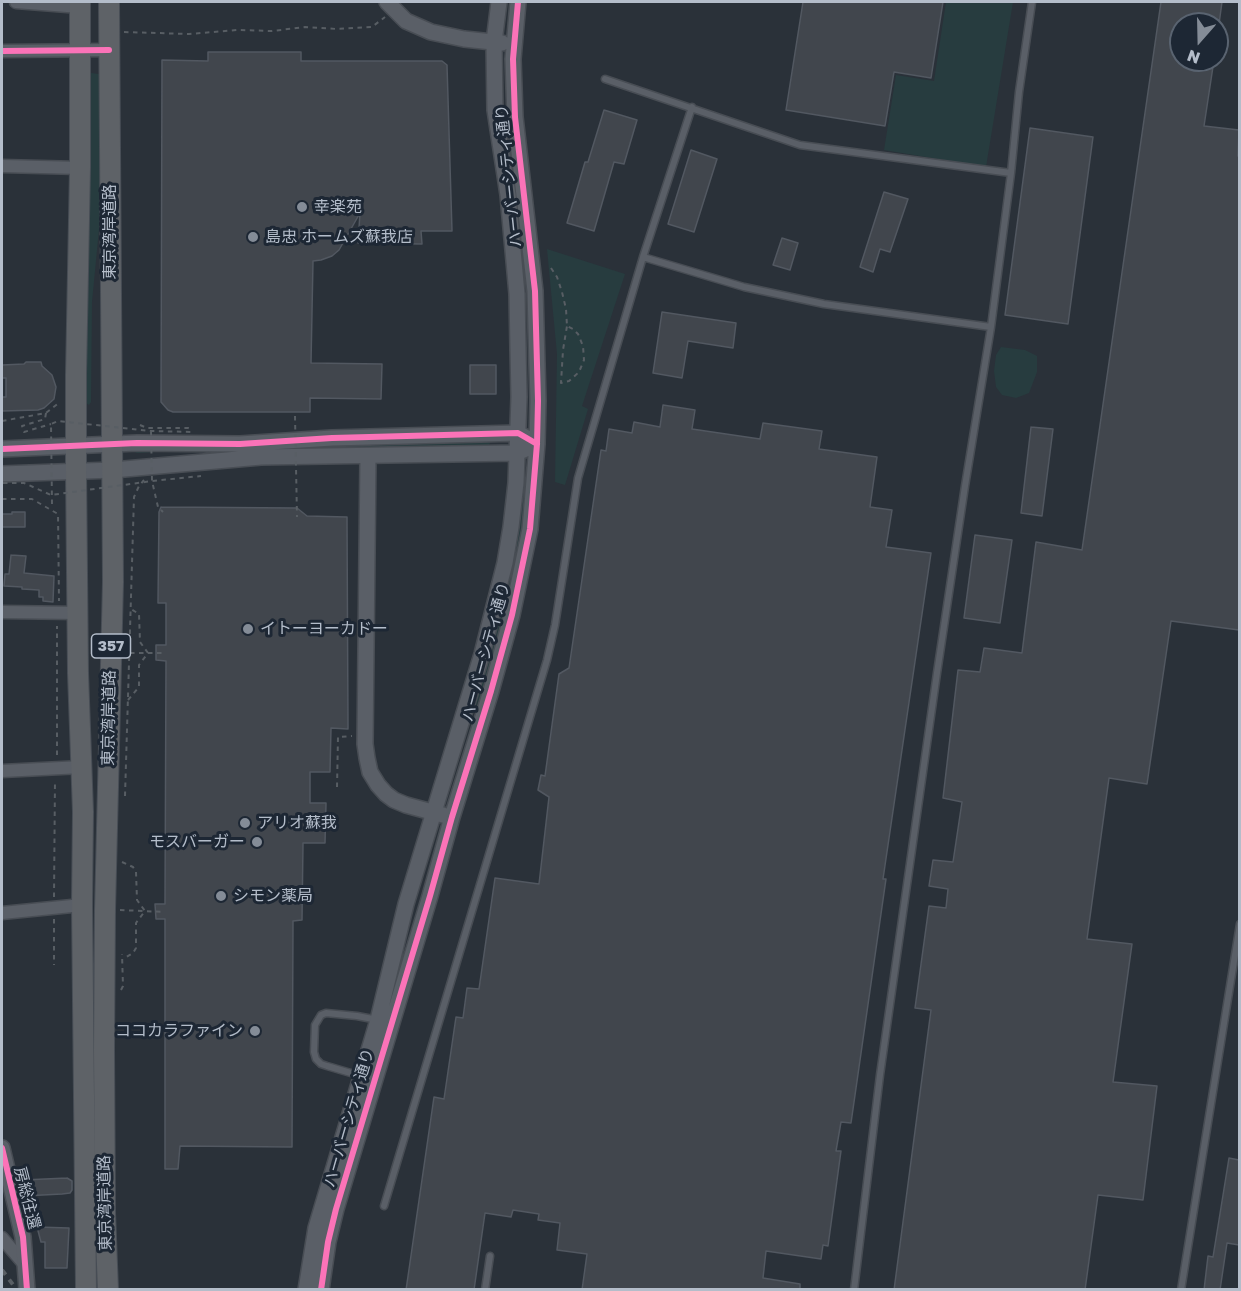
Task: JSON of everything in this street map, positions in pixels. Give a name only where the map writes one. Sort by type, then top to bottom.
[{"type":"highway","name":"東京湾岸道路","points":[[108,1290],[105,1213],[105,900],[113,582],[109,2]]},
{"type":"highway","name":"東京湾岸道路","points":[[80,4],[76,471],[83,812],[86,1290]]},
{"type":"street","points":[[16,2],[80,4]]},
{"type":"street","name":"ハーバーシティ通り","points":[[306,1290],[316,1228],[378,1020],[406,904],[482,654],[505,563],[516,483],[519,397],[517,294],[508,195],[495,110],[494,42],[499,2]]},
{"type":"street","name":"ハーバーシティ通り","points":[[321,1290],[328,1242],[336,1209],[488,702],[512,615],[530,529],[538,401],[535,291],[515,117],[513,75],[518,2]]},
{"type":"street","points":[[386,9],[394,10],[406,21],[424,30],[464,39],[514,44]]},
{"type":"street","points":[[2,51],[109,50]]},
{"type":"street","points":[[2,166],[80,168]]},
{"type":"street","points":[[2,449],[112,444],[240,444],[332,438],[518,433],[537,444]]},
{"type":"street","points":[[2,478],[261,457],[517,453],[537,444]]},
{"type":"street","points":[[368,457],[365,744],[370,772],[378,785],[394,800],[452,817]]},
{"type":"street","points":[[2,612],[78,613]]},
{"type":"street","points":[[2,771],[82,767]]},
{"type":"street","points":[[2,913],[82,905]]},
{"type":"street","name":"房総往還","points":[[2,1148],[6,1193],[23,1237],[27,1290]]},
{"type":"street","points":[[2,1238],[25,1265]]},
{"type":"lane","points":[[854,1290],[882,1064],[937,673],[991,327],[1011,172],[1018,92],[1032,2]]},
{"type":"lane","points":[[605,79],[800,145],[1011,172]]},
{"type":"lane","points":[[384,1206],[547,660],[555,625],[578,478],[643,257],[692,107]]},
{"type":"lane","points":[[643,257],[744,287],[824,304],[991,327]]},
{"type":"lane","points":[[1181,1290],[1239,924]]},
{"type":"lane","points":[[361,1076],[321,1064],[316,1059],[314,1053],[315,1025],[321,1015],[326,1013],[378,1020]]},
{"type":"lane","points":[[485,1290],[490,1256]]},
{"type":"path","points":[[124,32],[189,34],[237,30],[272,31],[305,27],[337,29],[372,27],[386,9]]},
{"type":"path","points":[[551,268],[557,277],[566,309],[567,326],[561,383],[568,381],[579,372],[584,360],[582,340],[573,329],[567,326]]},
{"type":"path","points":[[2,420],[46,413],[61,401]]},
{"type":"path","points":[[46,413],[45,419],[22,426],[24,432],[58,421],[151,431],[194,432],[188,428],[147,428],[140,425]]},
{"type":"path","points":[[295,416],[297,518]]},
{"type":"path","points":[[51,424],[52,504]]},
{"type":"path","points":[[151,431],[152,481],[158,507],[163,512]]},
{"type":"path","points":[[288,470],[300,469]]},
{"type":"path","points":[[2,478],[24,483],[51,495],[201,476],[195,473],[176,474]]},
{"type":"path","points":[[125,798],[134,497],[143,481],[157,476]]},
{"type":"path","points":[[2,499],[32,498],[58,514],[59,604]]},
{"type":"path","points":[[131,609],[139,614],[140,642],[148,653]]},
{"type":"path","points":[[57,623],[57,764]]},
{"type":"path","points":[[130,653],[166,653]]},
{"type":"path","points":[[128,700],[139,687],[139,665],[148,653]]},
{"type":"path","points":[[337,787],[338,737],[355,736]]},
{"type":"path","points":[[54,900],[55,780]]},
{"type":"path","points":[[122,862],[133,867],[136,872],[137,900],[145,911]]},
{"type":"path","points":[[120,910],[165,912]]},
{"type":"path","points":[[122,959],[134,953],[136,922],[145,911]]},
{"type":"path","points":[[54,919],[54,965]]},
{"type":"path","points":[[118,997],[123,986],[122,950]]},
{"type":"green space","points":[[946,2],[1013,2],[986,167],[884,150],[896,75],[934,81]]},
{"type":"green space","points":[[91,73],[99,74],[102,198],[92,302],[91,402],[89,405],[86,403],[86,355]]},
{"type":"green space","points":[[547,249],[625,274],[582,406],[588,409],[565,485],[555,482],[557,354]]},
{"type":"green space","points":[[1001,347],[1025,350],[1037,356],[1037,372],[1029,393],[1016,398],[1002,395],[996,387],[994,371],[996,355]]},
{"type":"green space","points":[[491,441],[489,445],[351,450],[135,452],[136,450],[351,443]]},
{"type":"green space","points":[[526,478],[524,519],[507,610],[487,679],[465,734],[523,479]]},
{"type":"building","points":[[803,2],[943,2],[931,78],[894,72],[885,126],[786,110]]},
{"type":"building","points":[[1161,2],[1222,2],[1221,12],[1169,12],[1169,72],[1212,72],[1204,126],[1239,130],[1239,630],[1171,621],[1147,784],[1109,778],[1087,939],[1132,944],[1113,1082],[1157,1086],[1143,1200],[1098,1195],[1085,1290],[894,1290],[931,1010],[915,1008],[929,906],[946,908],[948,889],[929,886],[933,860],[953,862],[962,802],[943,798],[958,670],[980,672],[984,648],[1022,653],[1036,542],[1082,550]]},
{"type":"building","name":"島忠 ホームズ蘇我店","points":[[208,52],[301,52],[301,61],[442,61],[447,65],[452,231],[421,231],[422,244],[358,243],[360,213],[339,250],[332,256],[313,261],[311,363],[382,364],[381,399],[310,398],[310,412],[173,412],[161,402],[162,60],[208,61]]},
{"type":"building","points":[[604,110],[637,120],[624,164],[614,162],[594,231],[567,223],[585,162],[588,162]]},
{"type":"building","points":[[1030,128],[1093,137],[1068,324],[1005,315]]},
{"type":"building","points":[[691,150],[717,159],[694,232],[668,224]]},
{"type":"building","points":[[884,192],[908,199],[890,252],[880,249],[873,272],[860,267]]},
{"type":"building","points":[[782,238],[798,243],[790,270],[773,265]]},
{"type":"building","points":[[662,312],[736,323],[733,348],[688,341],[682,378],[653,373]]},
{"type":"building","points":[[41,362],[42,366],[52,375],[56,387],[54,399],[38,410],[2,411],[2,397],[6,397],[6,378],[2,378],[2,365]]},
{"type":"building","points":[[470,365],[496,365],[496,394],[470,394]]},
{"type":"building","points":[[663,405],[695,410],[692,429],[760,439],[763,423],[822,431],[819,449],[877,457],[870,507],[892,510],[886,547],[931,553],[883,879],[886,879],[851,1123],[841,1122],[836,1151],[841,1151],[828,1246],[823,1245],[821,1259],[766,1251],[763,1278],[800,1284],[800,1290],[582,1290],[587,1254],[557,1250],[560,1223],[538,1220],[539,1214],[513,1210],[511,1217],[485,1213],[474,1290],[406,1290],[434,1097],[444,1099],[456,1017],[463,1018],[467,988],[479,989],[495,878],[539,884],[549,797],[538,790],[541,775],[545,776],[559,674],[569,668],[601,450],[606,451],[609,429],[632,433],[634,422],[660,427]]},
{"type":"building","points":[[1031,427],[1053,429],[1042,516],[1021,513]]},
{"type":"building","name":"アリオ蘇我","points":[[161,507],[297,508],[307,516],[347,517],[348,729],[331,728],[330,772],[310,772],[310,803],[326,803],[325,843],[303,843],[302,920],[293,921],[292,1147],[180,1146],[178,1169],[165,1169],[165,919],[156,919],[155,904],[165,904],[166,661],[156,660],[156,645],[166,645],[166,603],[158,603],[159,512]]},
{"type":"building","points":[[12,512],[25,512],[25,527],[2,527],[2,514],[12,514]]},
{"type":"building","points":[[975,535],[1012,540],[1000,623],[964,618]]},
{"type":"building","points":[[11,555],[26,556],[24,573],[54,576],[53,602],[43,601],[43,597],[39,597],[39,590],[4,586],[5,574],[9,574]]},
{"type":"building","points":[[1229,1158],[1239,1160],[1239,1245],[1227,1243],[1220,1290],[1204,1290],[1208,1256],[1213,1257]]},
{"type":"building","points":[[67,1178],[72,1181],[70,1193],[23,1196],[23,1180]]},
{"type":"building","points":[[37,1227],[69,1228],[67,1268],[45,1268],[45,1242],[41,1242]]},
{"type":"railway","points":[[2,1270],[17,1290]]},
{"type":"cycle path","points":[[321,1290],[328,1242],[336,1209],[491,691],[512,615],[530,529],[538,401],[535,291],[515,117],[513,59],[518,2]]},
{"type":"cycle path","points":[[2,51],[109,50]]},
{"type":"cycle path","points":[[2,449],[137,443],[240,444],[332,438],[518,433],[537,444]]},
{"type":"cycle path","points":[[2,1148],[23,1237],[27,1290]]},
{"type":"place","name":"幸楽苑","points":[[302,207]]},
{"type":"place","name":"島忠 ホームズ蘇我店","points":[[253,237]]},
{"type":"place","name":"イトーヨーカドー","points":[[248,629]]},
{"type":"place","name":"アリオ蘇我","points":[[245,823]]},
{"type":"place","name":"モスバーガー","points":[[257,842]]},
{"type":"place","name":"シモン薬局","points":[[221,896]]},
{"type":"place","name":"ココカラファイン","points":[[255,1031]]}]
